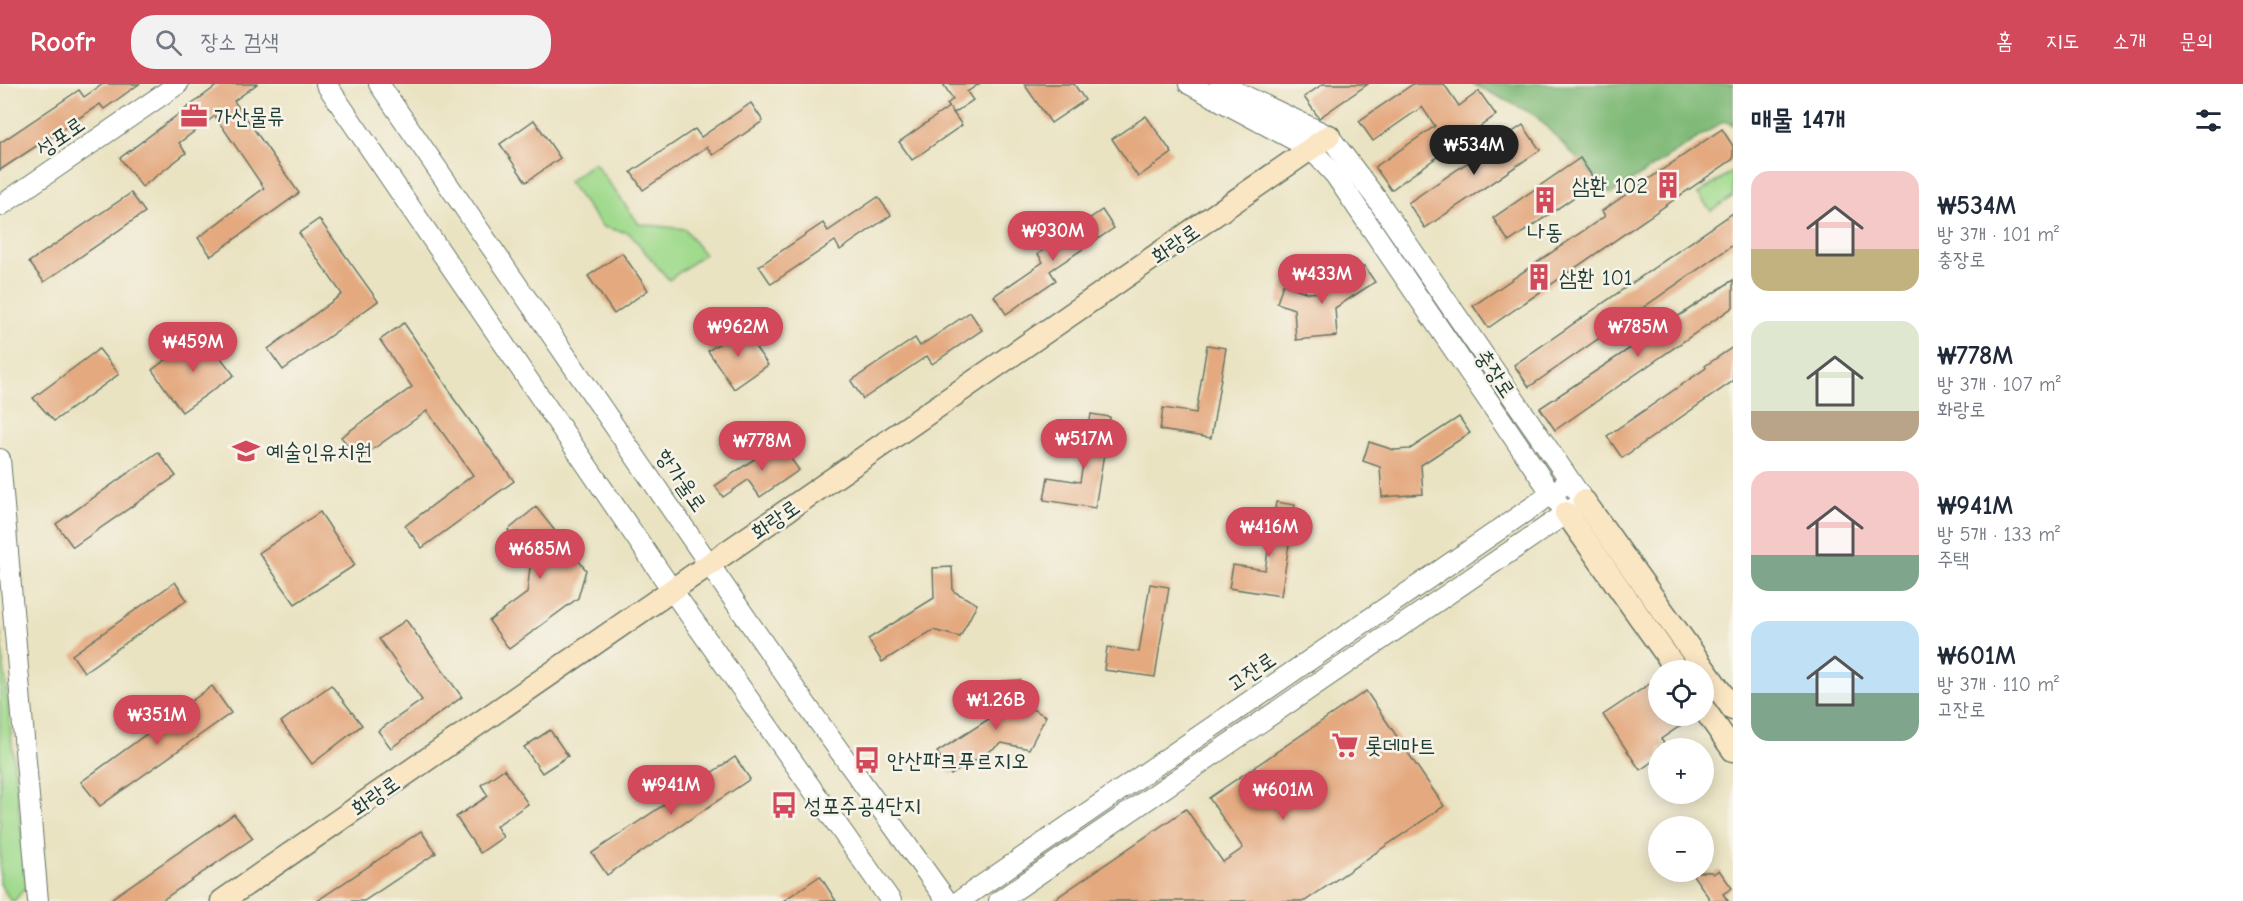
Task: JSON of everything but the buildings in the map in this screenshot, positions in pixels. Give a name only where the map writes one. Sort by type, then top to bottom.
[{"type":"main road","name":"화랑로","points":[[222,901],[1320,143]]},
{"type":"main road","name":"충장로","points":[[1575,507],[1671,660]]},
{"type":"main road","name":"충장로","points":[[1575,507],[1733,709]]},
{"type":"main road","points":[[1714,722],[1732,745]]},
{"type":"street","name":"성포로","points":[[0,206],[178,84]]},
{"type":"street","points":[[326,84],[672,590],[891,901]]},
{"type":"street","name":"항가울로","points":[[379,84],[795,689],[947,901]]},
{"type":"street","name":"충장로","points":[[1189,84],[1320,143],[1345,190],[1551,494],[1575,507]]},
{"type":"street","name":"충장로","points":[[1220,84],[1320,143],[1376,198],[1570,482],[1575,507]]},
{"type":"street","points":[[0,459],[38,901]]},
{"type":"street","name":"고잔로","points":[[959,901],[1570,482]]},
{"type":"street","points":[[999,901],[1575,507]]},
{"type":"green space","points":[[1473,84],[1733,84],[1733,125],[1724,121],[1611,194],[1535,115]]},
{"type":"green space","points":[[594,162],[639,224],[685,229],[704,254],[669,280],[629,233],[603,227],[568,182]]},
{"type":"green space","points":[[1733,171],[1733,196],[1711,211],[1698,194]]},
{"type":"green space","points":[[0,628],[27,886],[14,901],[11,901],[0,884]]},
{"type":"place","name":"가산물류","points":[[194,116]]},
{"type":"place","name":"삼환 102","points":[[1668,185]]},
{"type":"place","name":"나동","points":[[1545,200]]},
{"type":"place","name":"삼환 101","points":[[1539,277]]},
{"type":"place","name":"예술인유치원","points":[[246,451]]},
{"type":"place","name":"롯데마트","points":[[1345,745]]},
{"type":"place","name":"안산파크푸르지오","points":[[867,760]]},
{"type":"place","name":"성포주공4단지","points":[[784,805]]}]
